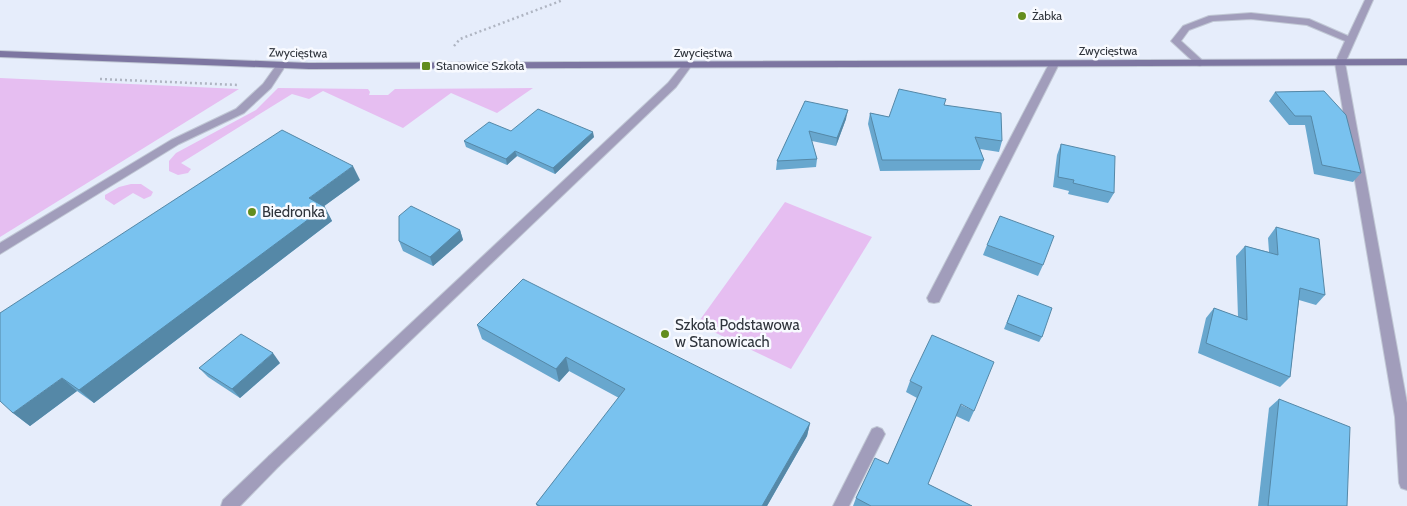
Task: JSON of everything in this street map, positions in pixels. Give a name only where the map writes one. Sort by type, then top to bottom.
[{"type":"main road","name":"Zwycięstwa","points":[[0,54],[282,65],[437,66],[1407,62]]},
{"type":"street","points":[[1369,0],[1340,62],[1347,92],[1402,416],[1407,483]]},
{"type":"street","points":[[1200,63],[1176,40],[1186,28],[1212,18],[1251,16],[1309,22],[1350,40]]},
{"type":"street","points":[[934,298],[1054,64]]},
{"type":"street","points":[[0,249],[175,142],[240,111],[267,86],[282,65]]},
{"type":"street","points":[[229,506],[274,461],[672,85],[687,66]]},
{"type":"street","points":[[841,506],[877,434]]},
{"type":"path","points":[[437,66],[460,40],[563,0]]},
{"type":"shaded area","points":[[0,78],[239,89],[0,237]]},
{"type":"shaded area","points":[[278,88],[368,89],[369,95],[388,95],[395,89],[533,88],[497,113],[451,93],[403,128],[323,91],[309,99],[292,94],[181,163],[191,169],[188,173],[178,175],[169,171],[169,161],[176,153],[256,110]]},
{"type":"shaded area","points":[[141,184],[153,192],[151,196],[144,199],[133,193],[114,205],[105,199],[105,195],[119,187]]},
{"type":"shaded area","points":[[785,202],[872,237],[791,369],[697,324]]},
{"type":"building","points":[[899,89],[946,99],[944,105],[1001,113],[1002,141],[975,137],[984,160],[882,160],[870,113],[889,117]]},
{"type":"building","points":[[1324,91],[1346,115],[1361,173],[1322,165],[1311,116],[1295,116],[1275,92]]},
{"type":"building","points":[[805,101],[848,110],[837,138],[809,131],[817,159],[777,161]]},
{"type":"building","points":[[538,109],[593,132],[553,168],[515,151],[506,159],[464,141],[489,122],[511,131]]},
{"type":"building","points":[[282,130],[353,166],[309,198],[325,207],[79,390],[62,378],[13,413],[0,401],[0,313]]},
{"type":"building","points":[[1061,144],[1115,156],[1114,193],[1073,183],[1074,180],[1058,177]]},
{"type":"building","points":[[411,206],[460,230],[430,257],[399,241],[399,216]]},
{"type":"building","points":[[1000,216],[1054,236],[1043,265],[987,245]]},
{"type":"building","points":[[1276,227],[1319,239],[1325,295],[1300,288],[1290,377],[1206,343],[1214,308],[1247,320],[1245,246],[1278,255]]},
{"type":"building","name":"Szkoła Podstawowa w Stanowicach","points":[[523,279],[810,423],[762,506],[540,506],[536,504],[625,389],[566,357],[556,369],[477,325]]},
{"type":"building","points":[[1018,295],[1052,308],[1042,337],[1007,323]]},
{"type":"building","points":[[241,334],[273,353],[232,389],[199,368]]},
{"type":"building","points":[[932,335],[994,362],[974,411],[961,404],[928,484],[972,506],[871,506],[856,498],[875,458],[888,464],[922,387],[910,381]]},
{"type":"building","points":[[1279,399],[1350,427],[1347,506],[1268,506]]},
{"type":"place","name":"Żabka","points":[[1022,16]]},
{"type":"place","name":"Stanowice Szkoła","points":[[426,66]]},
{"type":"place","name":"Biedronka","points":[[252,212]]},
{"type":"place","name":"Szkoła Podstawowa w Stanowicach","points":[[665,334]]}]
